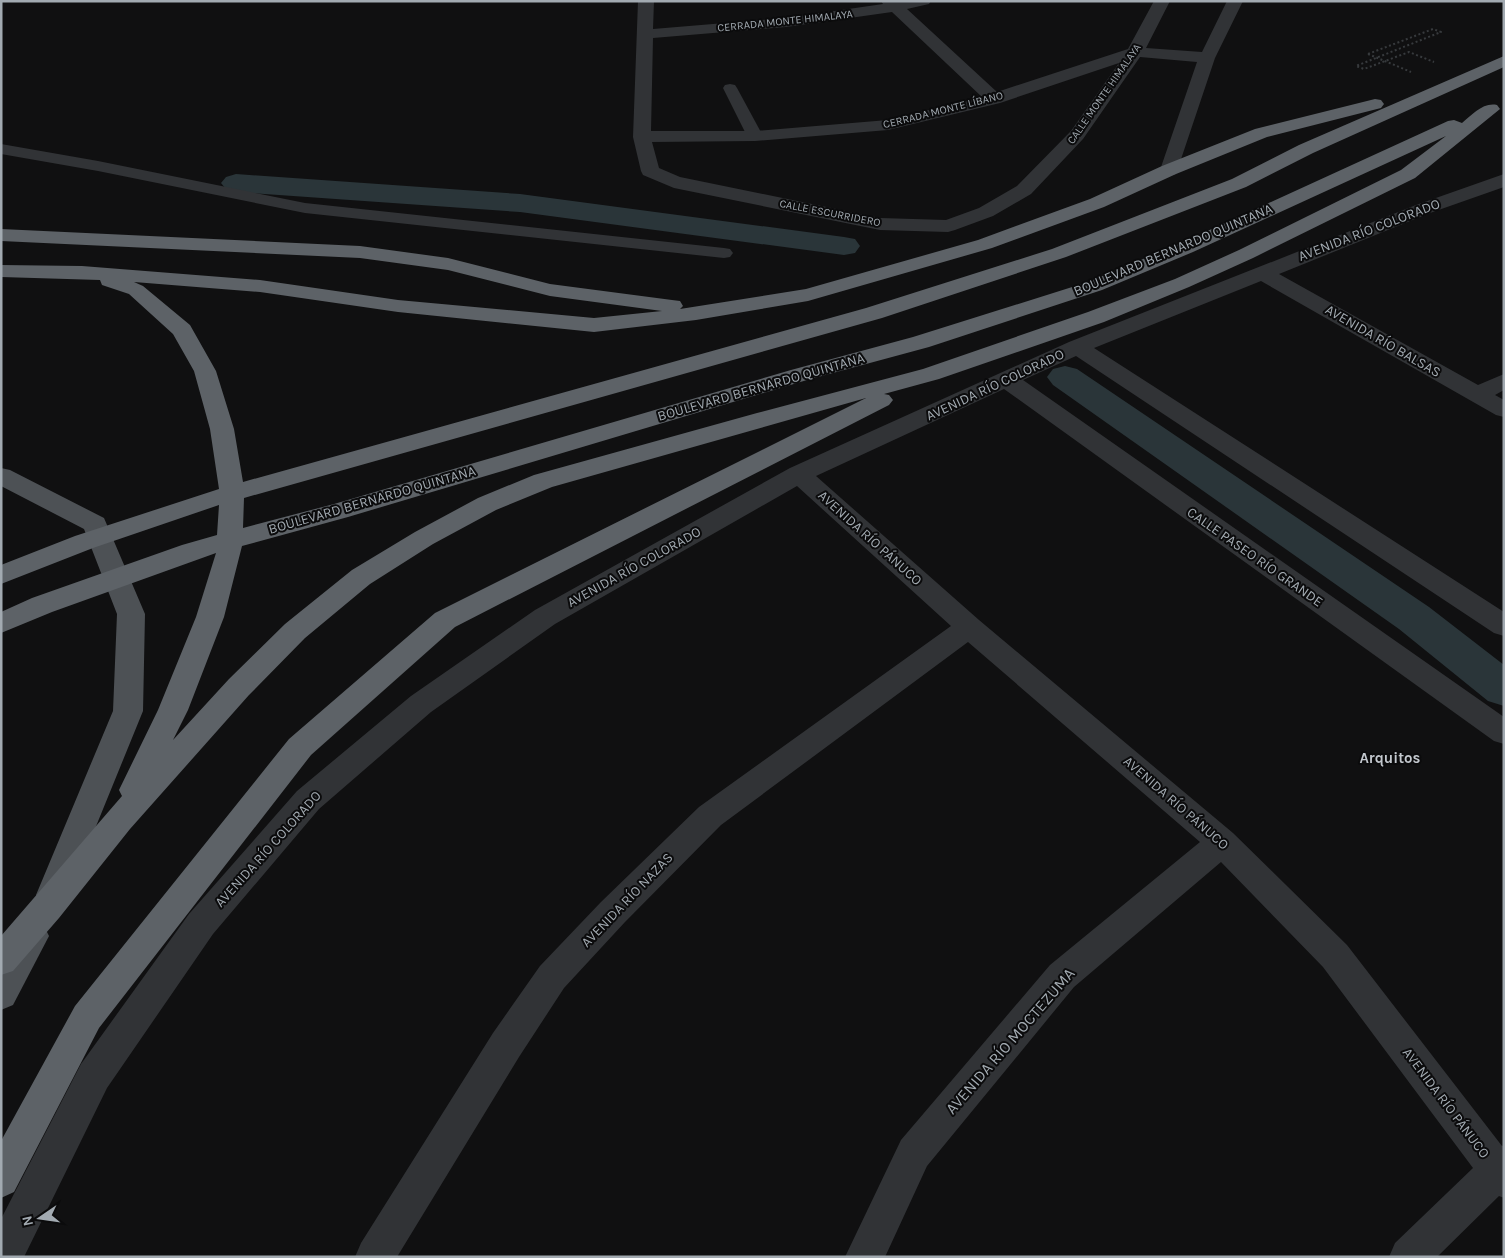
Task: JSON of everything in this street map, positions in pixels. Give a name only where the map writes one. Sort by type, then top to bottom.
[{"type":"highway","points":[[1,575],[84,542],[208,500],[476,423],[784,339],[961,286],[1059,253],[1239,183],[1306,149],[1504,61]]},
{"type":"highway","points":[[1,272],[82,272],[260,286],[398,306],[594,324],[696,314],[808,295],[984,244],[1097,203],[1169,170],[1261,133],[1445,86]]},
{"type":"highway","points":[[1,960],[47,908],[119,820],[239,687],[295,631],[361,577],[424,538],[487,504],[543,481],[765,418],[931,374],[1096,317],[1182,283],[1246,254],[1408,174],[1498,106]]},
{"type":"highway","name":"BOULEVARD BERNARDO QUINTANA","points":[[1,623],[191,551],[339,511],[789,378],[921,342],[1077,292],[1186,248],[1356,168],[1498,106]]},
{"type":"highway","points":[[1,235],[360,252],[448,264],[550,290],[671,306],[734,308]]},
{"type":"highway","points":[[82,272],[136,290],[182,330],[205,371],[222,430],[232,494],[229,552],[210,617],[173,710],[119,820]]},
{"type":"highway","points":[[1,1179],[87,1017],[300,747],[445,620],[931,374]]},
{"type":"main road","points":[[1,476],[94,524],[131,614],[128,711],[47,908],[1,994]]},
{"type":"street","points":[[642,137],[646,1]]},
{"type":"street","name":"CERRADA MONTE HIMALAYA","points":[[646,34],[798,22],[892,4],[923,1]]},
{"type":"street","name":"CALLE MONTE HIMALAYA","points":[[986,212],[1024,190],[1077,135],[1135,52],[1162,1]]},
{"type":"street","points":[[1169,170],[1208,58],[1235,1]]},
{"type":"street","points":[[892,4],[994,99]]},
{"type":"street","name":"CERRADA MONTE LÍBANO","points":[[642,137],[755,136],[888,125],[994,99],[1135,52],[1178,54],[1208,58]]},
{"type":"street","name":"CALLE ESCURRIDERO","points":[[642,137],[650,171],[674,182],[880,224],[948,226],[986,212]]},
{"type":"street","name":"AVENIDA RÍO COLORADO","points":[[7,1255],[94,1076],[201,924],[308,800],[421,704],[545,617],[800,474],[1077,348],[1423,209],[1504,180]]},
{"type":"street","name":"AVENIDA RÍO BALSAS","points":[[1262,273],[1504,410]]},
{"type":"street","points":[[1077,348],[1504,626]]},
{"type":"street","name":"CALLE PASEO RÍO GRANDE","points":[[1007,380],[1504,734]]},
{"type":"street","points":[[1477,395],[1504,381]]},
{"type":"street","name":"AVENIDA RÍO PÁNUCO","points":[[800,474],[969,627],[1222,842],[1335,956],[1502,1171]]},
{"type":"street","name":"AVENIDA RÍO NAZAS","points":[[375,1257],[506,1045],[552,977],[613,912],[710,816],[969,627]]},
{"type":"street","name":"AVENIDA RÍO MOCTEZUMA","points":[[865,1257],[914,1153],[1062,976],[1222,842]]},
{"type":"street","points":[[1409,1257],[1502,1171]]},
{"type":"lane","points":[[730,88],[755,136]]},
{"type":"lane","points":[[1,150],[98,166],[305,208],[724,253]]},
{"type":"path","points":[[1435,62],[1409,52],[1364,69],[1356,66],[1442,32],[1433,29],[1368,54],[1445,86]]},
{"type":"waterway","points":[[236,183],[520,203],[844,246]]},
{"type":"waterway","points":[[1065,377],[1414,618],[1504,689]]},
{"type":"district","name":"Arquitos","points":[[1390,758]]}]
